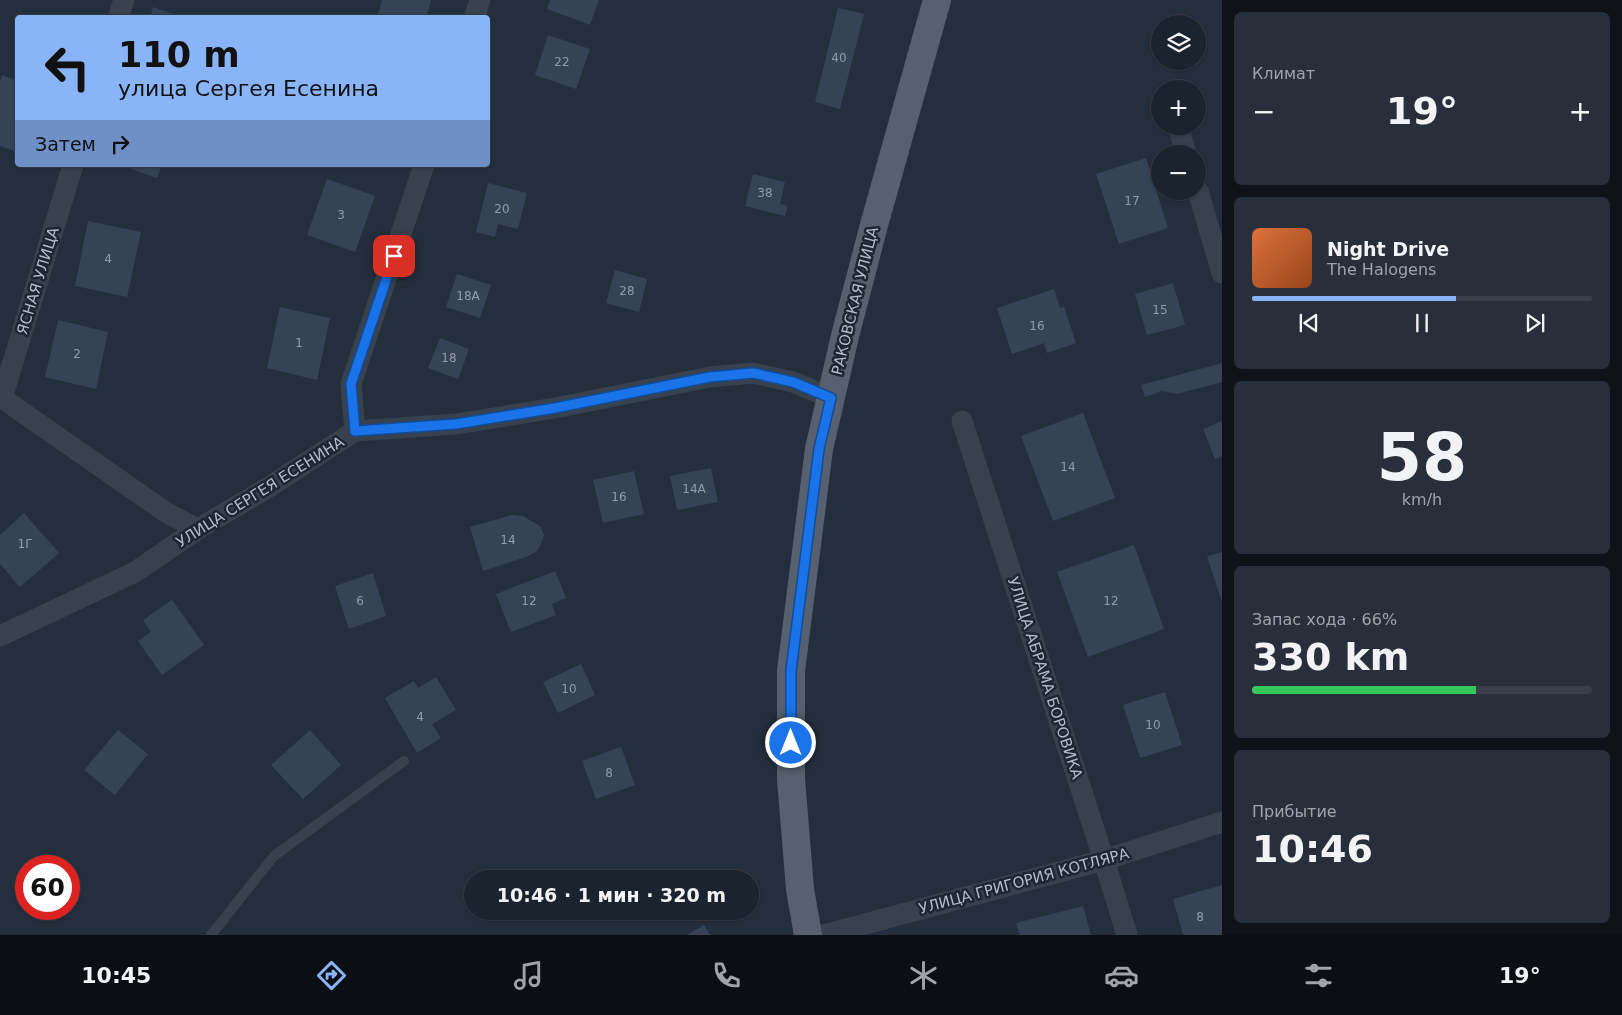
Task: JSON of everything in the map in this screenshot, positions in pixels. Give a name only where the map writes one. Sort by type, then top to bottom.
[{"type":"main road","name":"РАКОВСКАЯ УЛИЦА","points":[[808,935],[800,889],[791,779],[791,671],[819,449],[869,243],[937,0]]},
{"type":"street","points":[[119,15],[124,0]]},
{"type":"street","points":[[475,15],[480,0]]},
{"type":"street","name":"ЯСНАЯ УЛИЦА","points":[[72,167],[1,397],[167,513],[198,530]]},
{"type":"street","points":[[355,431],[351,384],[423,167]]},
{"type":"street","points":[[1201,200],[1222,273]]},
{"type":"street","name":"УЛИЦА СЕРГЕЯ ЕСЕНИНА","points":[[0,636],[136,572],[198,530],[355,431],[456,424],[555,408],[710,377],[753,373],[793,382],[831,398]]},
{"type":"street","name":"УЛИЦА АБРАМА БОРОВИКА","points":[[962,421],[1127,935]]},
{"type":"street","name":"УЛИЦА ГРИГОРИЯ КОТЛЯРА","points":[[824,935],[1104,860],[1222,822]]},
{"type":"lane","points":[[211,935],[274,856],[404,761]]},
{"type":"building","points":[[382,0],[431,0],[427,15],[378,15]]},
{"type":"building","points":[[550,0],[599,0],[590,25],[547,9]]},
{"type":"building","points":[[153,7],[176,15],[151,15]]},
{"type":"building","points":[[838,8],[864,14],[840,109],[815,102]]},
{"type":"building","points":[[548,35],[590,49],[576,89],[535,75]]},
{"type":"building","points":[[2,75],[15,80],[15,151],[0,146],[0,82]]},
{"type":"building","points":[[1146,158],[1151,174],[1151,200],[1159,200],[1168,228],[1119,244],[1096,174]]},
{"type":"building","points":[[127,167],[161,167],[157,178]]},
{"type":"building","points":[[753,174],[785,182],[780,204],[788,206],[785,216],[745,206]]},
{"type":"building","points":[[327,179],[375,196],[355,252],[307,235]]},
{"type":"building","points":[[488,183],[527,193],[518,229],[498,224],[495,237],[476,232]]},
{"type":"building","points":[[88,221],[141,232],[127,297],[75,286]]},
{"type":"building","points":[[615,270],[647,279],[639,312],[606,303]]},
{"type":"building","points":[[457,274],[491,285],[480,318],[446,307]]},
{"type":"building","points":[[1173,283],[1185,325],[1147,335],[1135,294]]},
{"type":"building","points":[[1054,289],[1060,308],[1064,307],[1076,343],[1047,353],[1044,343],[1012,354],[997,308]]},
{"type":"building","points":[[280,307],[330,318],[317,380],[267,368]]},
{"type":"building","points":[[58,320],[108,332],[96,389],[45,377]]},
{"type":"building","points":[[440,338],[469,349],[458,379],[428,368]]},
{"type":"building","points":[[1222,363],[1222,382],[1177,394],[1162,391],[1145,397],[1141,385]]},
{"type":"building","points":[[1083,413],[1115,498],[1053,521],[1021,436]]},
{"type":"building","points":[[1222,421],[1222,456],[1215,459],[1203,429]]},
{"type":"building","points":[[711,468],[718,502],[677,510],[670,476]]},
{"type":"building","points":[[634,471],[644,514],[603,523],[593,480]]},
{"type":"building","points":[[24,513],[59,553],[20,587],[0,564],[0,535]]},
{"type":"building","points":[[512,515],[523,516],[540,526],[544,535],[541,544],[536,552],[526,557],[483,571],[470,527]]},
{"type":"building","points":[[1134,545],[1164,629],[1088,657],[1057,572]]},
{"type":"building","points":[[1222,552],[1222,602],[1207,556]]},
{"type":"building","points":[[555,571],[566,598],[552,604],[556,615],[511,632],[496,594]]},
{"type":"building","points":[[373,573],[386,616],[349,629],[335,586]]},
{"type":"building","points":[[172,600],[204,645],[162,675],[138,641],[151,632],[143,620]]},
{"type":"building","points":[[581,664],[595,695],[558,713],[543,682]]},
{"type":"building","points":[[436,677],[456,710],[432,724],[441,738],[417,753],[385,698],[414,681],[418,688]]},
{"type":"building","points":[[1165,692],[1182,745],[1140,758],[1123,705]]},
{"type":"building","points":[[118,730],[148,754],[115,795],[84,770]]},
{"type":"building","points":[[310,730],[341,765],[303,799],[271,765]]},
{"type":"building","points":[[621,747],[635,785],[596,799],[582,761]]},
{"type":"building","points":[[1222,885],[1222,935],[1183,935],[1173,899]]},
{"type":"building","points":[[1083,906],[1091,935],[1020,935],[1016,923]]},
{"type":"building","points":[[704,925],[710,935],[687,935]]},
{"type":"route","points":[[394,256],[351,384],[355,431],[456,424],[555,408],[710,377],[753,373],[793,382],[831,398],[819,449],[791,671],[791,743]]}]
